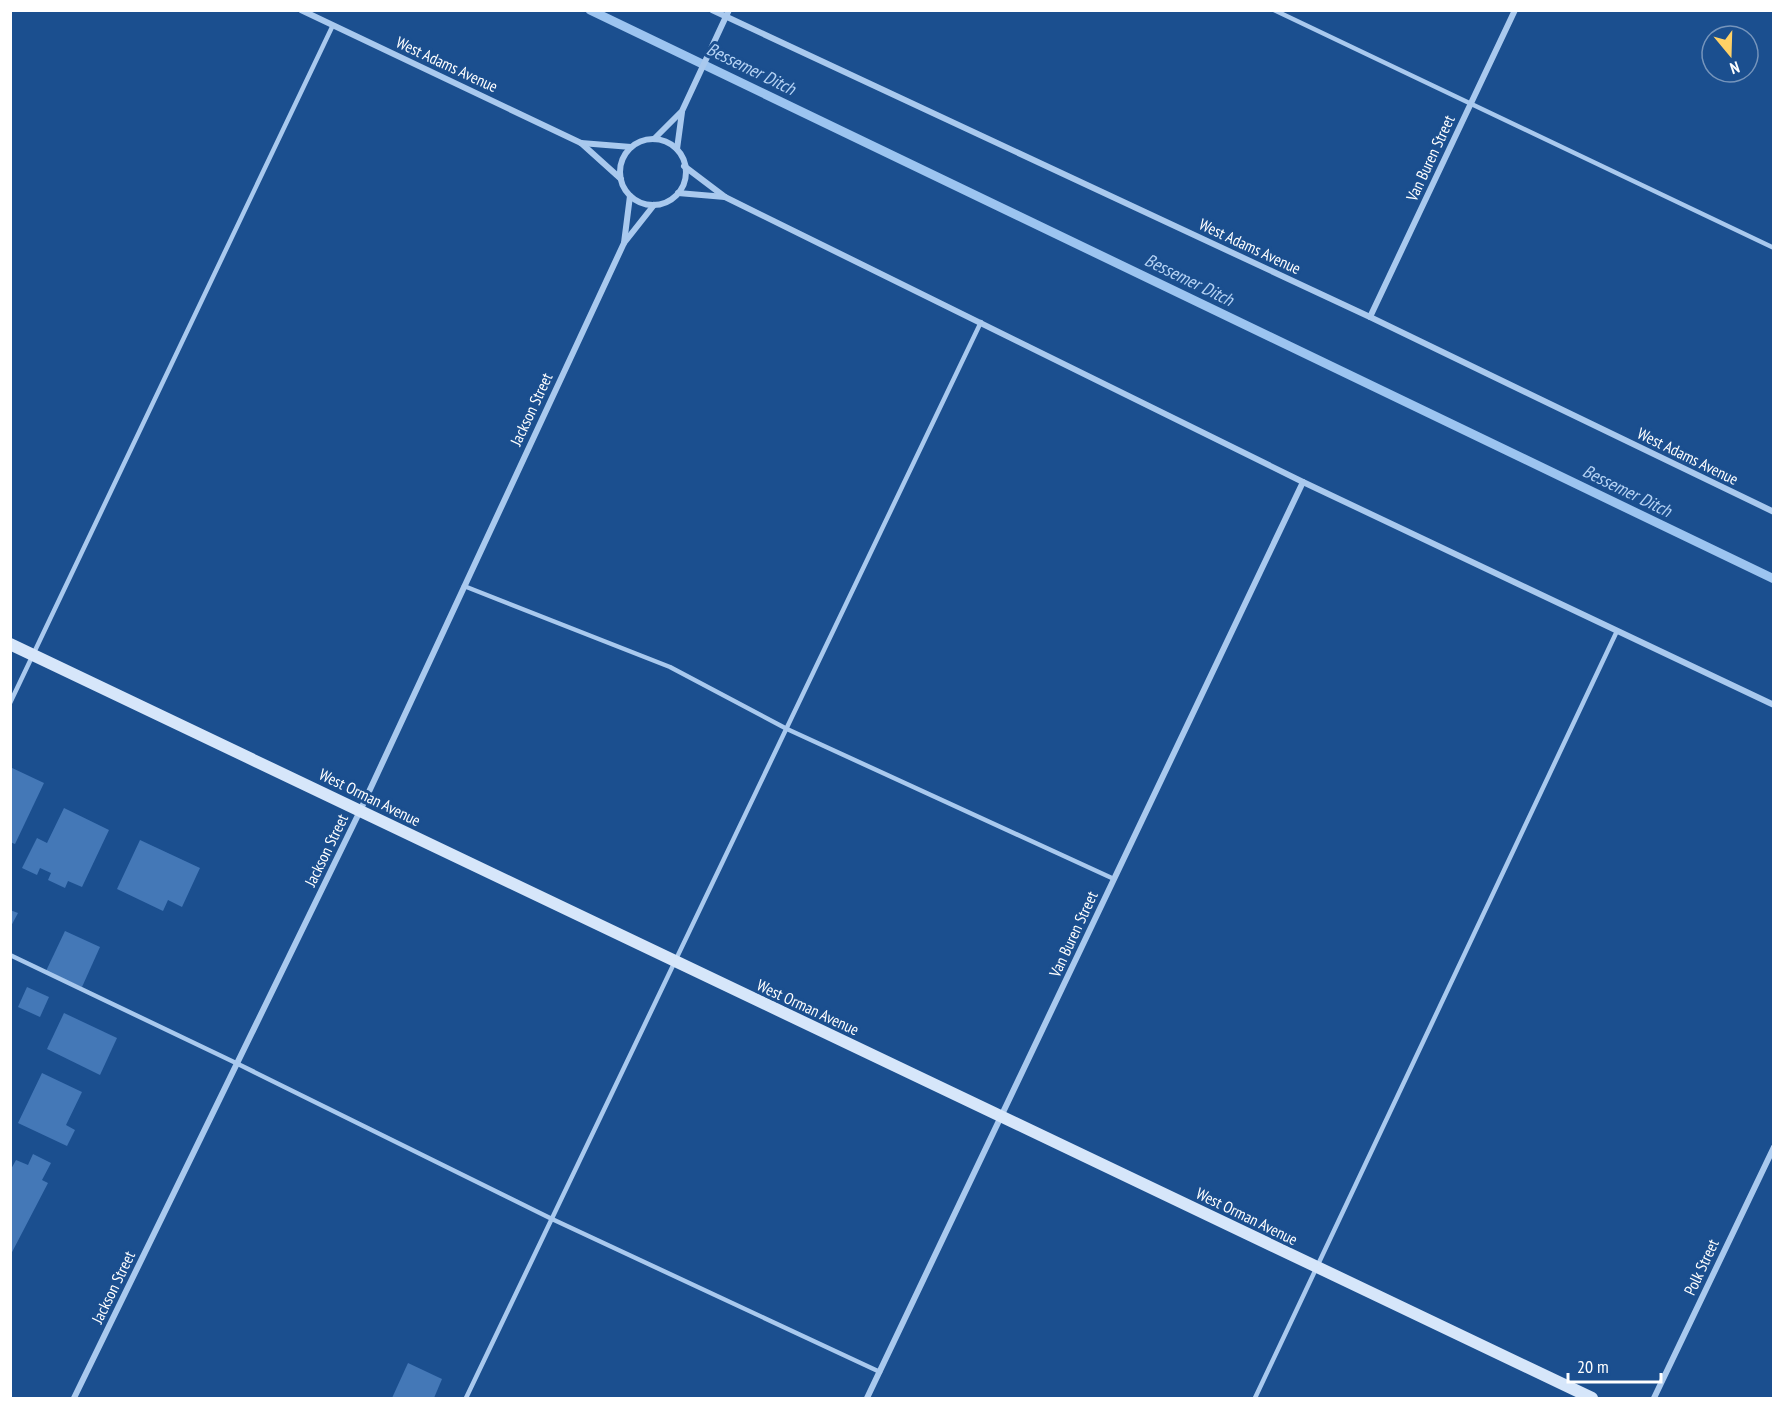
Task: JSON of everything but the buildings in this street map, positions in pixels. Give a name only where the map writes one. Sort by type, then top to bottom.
[{"type":"street","name":"West Adams Avenue","points":[[301,10],[581,143],[621,179]]},
{"type":"street","name":"West Adams Avenue","points":[[712,10],[727,14],[1370,317],[1773,512]]},
{"type":"street","name":"Van Buren Street","points":[[1370,317],[1515,10]]},
{"type":"street","points":[[654,139],[682,111],[727,14]]},
{"type":"street","points":[[677,150],[682,111]]},
{"type":"street","points":[[654,139],[665,141],[677,150],[683,158],[686,171],[684,183],[678,193],[666,202],[654,205],[630,196],[622,185],[619,173],[622,160],[631,147],[639,141],[654,139]]},
{"type":"street","name":"West Adams Avenue","points":[[581,143],[631,147]]},
{"type":"street","points":[[684,166],[725,198],[1303,482],[1773,705]]},
{"type":"street","points":[[678,193],[725,198]]},
{"type":"street","name":"Jackson Street","points":[[624,243],[630,196]]},
{"type":"street","name":"Jackson Street","points":[[74,1398],[360,811],[624,243],[654,205]]},
{"type":"street","name":"Van Buren Street","points":[[867,1398],[1303,482]]},
{"type":"street","name":"West Orman Avenue","points":[[10,644],[1592,1398]]},
{"type":"street","name":"Polk Street","points":[[1654,1398],[1773,1147]]},
{"type":"lane","points":[[1274,10],[1773,248]]},
{"type":"lane","points":[[10,703],[333,25]]},
{"type":"lane","points":[[466,1398],[981,322]]},
{"type":"lane","points":[[464,585],[670,667],[787,729],[1114,879]]},
{"type":"lane","points":[[1255,1398],[1617,631]]},
{"type":"lane","points":[[10,955],[236,1063],[552,1219],[880,1371]]},
{"type":"waterway","name":"Bessemer Ditch","points":[[590,10],[1774,579]]}]
